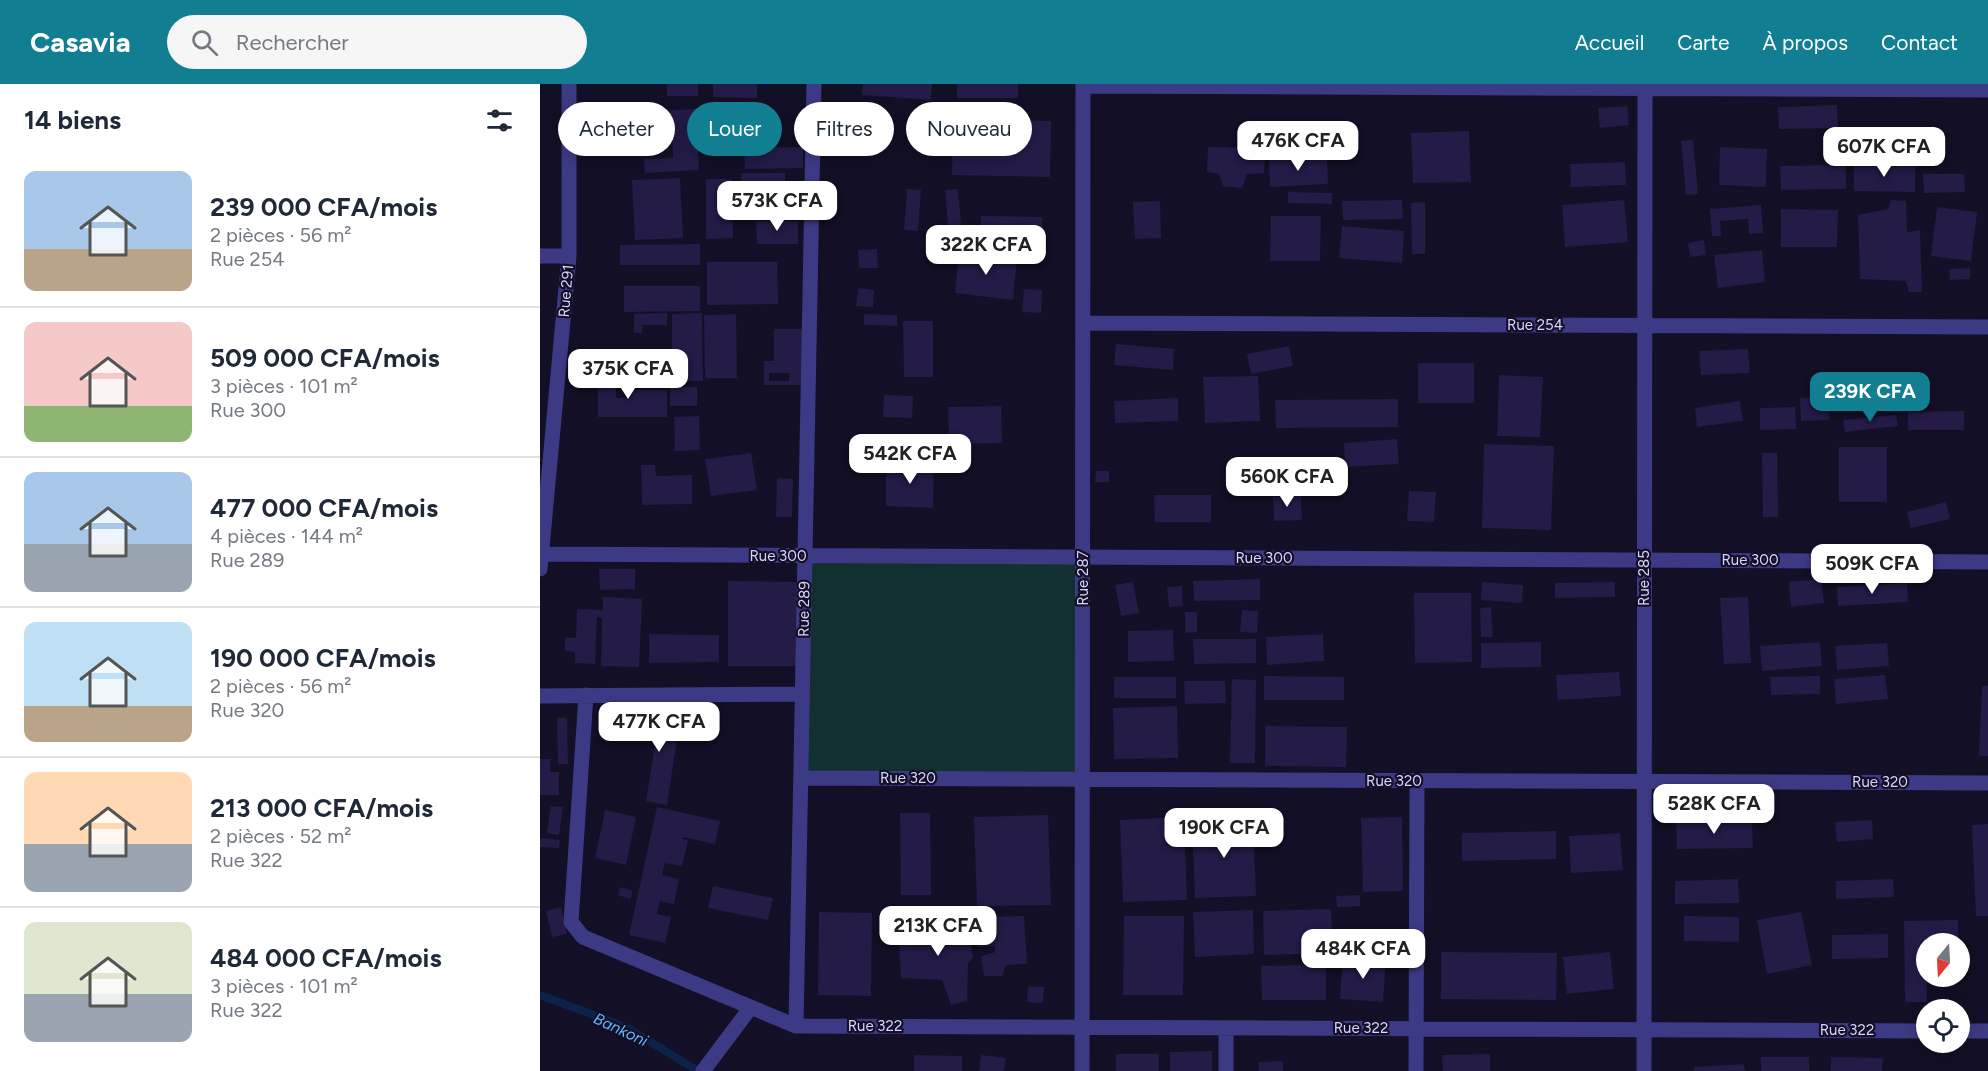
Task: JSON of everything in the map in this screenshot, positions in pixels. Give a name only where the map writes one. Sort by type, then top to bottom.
[{"type":"street","name":"Rue 291","points":[[540,569],[569,256],[569,84]]},
{"type":"street","name":"Rue 289","points":[[796,1026],[814,84]]},
{"type":"street","points":[[1083,85],[1645,86],[1988,90]]},
{"type":"street","name":"Rue 287","points":[[1082,1071],[1083,85]]},
{"type":"street","name":"Rue 285","points":[[1644,1071],[1645,86]]},
{"type":"street","points":[[540,256],[569,256]]},
{"type":"street","name":"Rue 254","points":[[1083,323],[1988,327]]},
{"type":"street","name":"Rue 300","points":[[540,554],[1988,562]]},
{"type":"street","points":[[540,696],[802,694]]},
{"type":"street","points":[[586,695],[571,922],[583,937],[796,1026]]},
{"type":"street","name":"Rue 320","points":[[801,778],[1988,783]]},
{"type":"street","points":[[1416,1071],[1417,781]]},
{"type":"street","points":[[703,1071],[751,1007]]},
{"type":"street","name":"Rue 322","points":[[796,1026],[1916,1031]]},
{"type":"street","points":[[1226,1028],[1226,1071]]},
{"type":"street","points":[[1970,1031],[1988,1031]]},
{"type":"green space","points":[[805,556],[1083,557],[1083,779],[801,778]]},
{"type":"building","points":[[667,84],[698,84],[698,96],[667,96]]},
{"type":"building","points":[[713,84],[757,84],[757,98],[713,97]]},
{"type":"building","points":[[863,84],[932,84],[931,100],[862,95]]},
{"type":"building","points":[[957,84],[1018,84],[1018,98],[957,98]]},
{"type":"building","points":[[1837,105],[1838,128],[1779,129],[1778,107]]},
{"type":"building","points":[[1627,106],[1629,125],[1600,128],[1598,108]]},
{"type":"building","points":[[687,109],[687,156],[698,156],[699,170],[645,173],[644,159],[675,156],[675,110]]},
{"type":"building","points":[[1032,121],[1051,121],[1050,177],[952,175],[952,156],[1032,156]]},
{"type":"building","points":[[1469,131],[1471,182],[1413,183],[1411,133]]},
{"type":"building","points":[[1901,135],[1917,136],[1917,159],[1900,158]]},
{"type":"building","points":[[1693,140],[1698,194],[1686,195],[1681,141]]},
{"type":"building","points":[[782,147],[794,147],[794,156],[803,156],[803,168],[745,169],[744,156],[782,156]]},
{"type":"building","points":[[1208,147],[1265,148],[1264,173],[1247,174],[1242,188],[1223,186],[1219,174],[1207,172]]},
{"type":"building","points":[[1720,147],[1767,149],[1766,187],[1719,185]]},
{"type":"building","points":[[1327,157],[1328,184],[1270,187],[1269,160]]},
{"type":"building","points":[[1625,162],[1626,185],[1571,187],[1570,164]]},
{"type":"building","points":[[1854,164],[1915,165],[1915,192],[1854,191]]},
{"type":"building","points":[[1846,165],[1846,189],[1781,190],[1780,166]]},
{"type":"building","points":[[741,173],[785,173],[785,198],[742,198]]},
{"type":"building","points":[[1923,174],[1964,174],[1965,192],[1924,193]]},
{"type":"building","points":[[680,178],[683,238],[635,240],[632,180]]},
{"type":"building","points":[[706,179],[732,179],[733,238],[706,239]]},
{"type":"building","points":[[907,189],[921,190],[918,231],[904,230]]},
{"type":"building","points":[[958,189],[962,236],[949,237],[945,190]]},
{"type":"building","points":[[1288,192],[1332,193],[1332,204],[1288,203]]},
{"type":"building","points":[[1402,200],[1403,219],[1343,220],[1342,201]]},
{"type":"building","points":[[1624,200],[1628,242],[1565,247],[1562,205]]},
{"type":"building","points":[[1891,200],[1906,201],[1907,232],[1920,230],[1922,292],[1909,292],[1906,281],[1860,279],[1858,215],[1888,209]]},
{"type":"building","points":[[1160,201],[1161,238],[1135,239],[1133,202]]},
{"type":"building","points":[[1425,202],[1425,254],[1412,254],[1411,203]]},
{"type":"building","points":[[1761,205],[1763,233],[1749,234],[1748,219],[1720,221],[1721,236],[1712,236],[1710,209]]},
{"type":"building","points":[[1937,207],[1977,212],[1971,261],[1931,256]]},
{"type":"building","points":[[1781,209],[1838,210],[1837,247],[1781,247]]},
{"type":"building","points":[[981,216],[1042,217],[1042,238],[981,237]]},
{"type":"building","points":[[1271,216],[1321,216],[1320,261],[1270,261]]},
{"type":"building","points":[[756,221],[798,221],[798,244],[757,244]]},
{"type":"building","points":[[1342,226],[1404,231],[1402,263],[1339,258]]},
{"type":"building","points":[[1704,240],[1706,255],[1690,257],[1688,243]]},
{"type":"building","points":[[700,244],[700,265],[620,265],[620,245]]},
{"type":"building","points":[[877,249],[878,268],[859,268],[858,250]]},
{"type":"building","points":[[1762,250],[1765,282],[1718,288],[1714,255]]},
{"type":"building","points":[[959,253],[1017,259],[1013,300],[955,293]]},
{"type":"building","points":[[707,262],[777,262],[778,304],[707,305]]},
{"type":"building","points":[[1970,268],[1970,279],[1950,280],[1949,269]]},
{"type":"building","points":[[624,286],[700,286],[700,311],[624,312]]},
{"type":"building","points":[[858,288],[874,290],[873,307],[856,306]]},
{"type":"building","points":[[1024,289],[1042,290],[1041,313],[1022,312]]},
{"type":"building","points":[[667,313],[667,325],[642,325],[642,333],[634,333],[634,314]]},
{"type":"building","points":[[702,313],[703,381],[672,381],[672,314]]},
{"type":"building","points":[[736,314],[737,378],[705,378],[704,315]]},
{"type":"building","points":[[864,314],[897,315],[897,326],[864,325]]},
{"type":"building","points":[[903,321],[933,321],[933,377],[904,377]]},
{"type":"building","points":[[774,329],[803,329],[804,385],[764,385],[764,361],[774,361]],"holes":[[[769,373],[789,373],[789,381],[769,381]]]},
{"type":"building","points":[[1116,344],[1174,349],[1173,370],[1114,365]]},
{"type":"building","points":[[1289,346],[1293,366],[1251,374],[1247,354]]},
{"type":"building","points":[[1748,349],[1750,373],[1701,375],[1699,351]]},
{"type":"building","points":[[1418,363],[1474,363],[1474,403],[1418,403]]},
{"type":"building","points":[[598,369],[616,369],[616,398],[627,398],[627,390],[667,390],[667,417],[598,417]]},
{"type":"building","points":[[1499,375],[1543,377],[1540,437],[1497,436]]},
{"type":"building","points":[[1258,376],[1260,421],[1205,423],[1203,377]]},
{"type":"building","points":[[670,387],[697,387],[697,406],[670,406]]},
{"type":"building","points":[[884,395],[913,396],[912,418],[883,417]]},
{"type":"building","points":[[1828,397],[1829,420],[1801,421],[1800,398]]},
{"type":"building","points":[[1178,398],[1178,421],[1115,423],[1114,401]]},
{"type":"building","points":[[1398,399],[1398,427],[1276,428],[1275,400]]},
{"type":"building","points":[[1740,401],[1743,421],[1697,427],[1695,408]]},
{"type":"building","points":[[1001,406],[1002,443],[949,444],[948,407]]},
{"type":"building","points":[[1795,407],[1796,429],[1760,430],[1760,408]]},
{"type":"building","points":[[1964,411],[1964,430],[1908,430],[1908,412]]},
{"type":"building","points":[[1896,415],[1898,426],[1845,432],[1843,420]]},
{"type":"building","points":[[699,416],[700,450],[675,451],[674,417]]},
{"type":"building","points":[[1397,439],[1399,464],[1345,467],[1344,443]]},
{"type":"building","points":[[1484,444],[1554,446],[1551,530],[1482,528]]},
{"type":"building","points":[[1839,447],[1887,447],[1887,502],[1839,502]]},
{"type":"building","points":[[751,453],[757,490],[711,496],[705,459]]},
{"type":"building","points":[[1762,453],[1777,453],[1778,517],[1763,517]]},
{"type":"building","points":[[886,464],[934,464],[933,508],[886,506]]},
{"type":"building","points":[[641,465],[655,465],[656,476],[692,475],[692,504],[642,505]]},
{"type":"building","points":[[1096,471],[1109,471],[1109,482],[1095,482]]},
{"type":"building","points":[[777,478],[793,479],[792,517],[776,517]]},
{"type":"building","points":[[1409,491],[1436,492],[1434,522],[1407,521]]},
{"type":"building","points":[[1154,495],[1211,495],[1211,522],[1155,522]]},
{"type":"building","points":[[1301,496],[1302,520],[1274,521],[1273,497]]},
{"type":"building","points":[[1946,502],[1950,519],[1911,528],[1907,512]]},
{"type":"building","points":[[599,569],[635,569],[635,589],[600,590]]},
{"type":"building","points":[[1260,579],[1260,600],[1194,601],[1193,581]]},
{"type":"building","points":[[1821,579],[1824,603],[1791,607],[1789,582]]},
{"type":"building","points":[[728,581],[798,582],[798,666],[728,666]]},
{"type":"building","points":[[1133,582],[1139,613],[1121,616],[1115,585]]},
{"type":"building","points":[[1482,582],[1523,585],[1522,603],[1481,600]]},
{"type":"building","points":[[1615,582],[1615,597],[1555,598],[1555,583]]},
{"type":"building","points":[[1907,583],[1908,602],[1838,606],[1837,587]]},
{"type":"building","points":[[1182,586],[1183,606],[1169,607],[1167,587]]},
{"type":"building","points":[[1414,593],[1471,593],[1472,662],[1415,663]]},
{"type":"building","points":[[603,597],[642,599],[639,667],[601,666],[602,618],[597,617],[595,664],[575,663],[575,652],[565,651],[565,638],[576,638],[577,609],[603,610]]},
{"type":"building","points":[[1748,597],[1751,663],[1724,664],[1720,598]]},
{"type":"building","points":[[1491,607],[1493,637],[1481,637],[1480,608]]},
{"type":"building","points":[[1242,610],[1258,611],[1257,633],[1240,632]]},
{"type":"building","points":[[1185,612],[1197,612],[1197,632],[1185,633]]},
{"type":"building","points":[[1173,630],[1174,661],[1128,662],[1128,631]]},
{"type":"building","points":[[649,634],[719,635],[719,662],[649,663]]},
{"type":"building","points":[[1323,634],[1324,661],[1267,665],[1266,637]]},
{"type":"building","points":[[1193,639],[1256,639],[1256,663],[1194,664]]},
{"type":"building","points":[[1541,642],[1541,667],[1481,668],[1481,643]]},
{"type":"building","points":[[1820,642],[1822,666],[1762,671],[1760,646]]},
{"type":"building","points":[[1887,643],[1889,666],[1837,670],[1835,646]]},
{"type":"building","points":[[1619,672],[1621,696],[1558,700],[1556,675]]},
{"type":"building","points":[[1885,675],[1888,699],[1836,704],[1834,679]]},
{"type":"building","points":[[1264,676],[1344,677],[1344,700],[1264,700]]},
{"type":"building","points":[[1820,676],[1820,694],[1771,695],[1770,677]]},
{"type":"building","points":[[1114,677],[1176,677],[1176,698],[1114,698]]},
{"type":"building","points":[[1232,679],[1256,680],[1255,763],[1230,763]]},
{"type":"building","points":[[1184,681],[1225,681],[1226,703],[1185,704]]},
{"type":"building","points":[[1982,686],[1988,686],[1988,756],[1979,756]]},
{"type":"building","points":[[1177,706],[1178,758],[1114,759],[1113,708]]},
{"type":"building","points":[[629,712],[680,719],[667,805],[646,801],[657,731],[627,726]]},
{"type":"building","points":[[557,718],[567,718],[568,764],[558,764]]},
{"type":"building","points":[[1265,726],[1347,727],[1346,767],[1265,766]]},
{"type":"building","points":[[540,759],[551,759],[550,772],[559,772],[559,795],[540,795]]},
{"type":"building","points":[[551,806],[563,807],[559,835],[547,833]]},
{"type":"building","points":[[657,807],[720,821],[715,844],[683,837],[682,839],[688,840],[682,866],[665,863],[662,875],[679,879],[674,904],[660,901],[657,914],[671,917],[665,943],[629,935]]},
{"type":"building","points":[[605,810],[636,817],[626,865],[595,858]]},
{"type":"building","points":[[900,813],[930,813],[931,895],[901,895]]},
{"type":"building","points":[[1048,815],[1051,905],[977,906],[974,817]]},
{"type":"building","points":[[1184,817],[1187,900],[1123,902],[1120,820]]},
{"type":"building","points":[[1402,817],[1403,891],[1363,892],[1361,818]]},
{"type":"building","points":[[1253,820],[1256,896],[1195,898],[1192,822]]},
{"type":"building","points":[[1872,820],[1873,839],[1837,842],[1835,822]]},
{"type":"building","points":[[1752,821],[1753,848],[1677,849],[1676,822]]},
{"type":"building","points":[[1988,824],[1988,916],[1976,916],[1972,825]]},
{"type":"building","points":[[1556,831],[1556,859],[1462,861],[1462,833]]},
{"type":"building","points":[[1620,833],[1623,870],[1571,873],[1569,836]]},
{"type":"building","points":[[540,838],[560,840],[559,848],[540,847]]},
{"type":"building","points":[[1738,879],[1739,903],[1675,904],[1675,881]]},
{"type":"building","points":[[1893,879],[1894,897],[1836,899],[1836,881]]},
{"type":"building","points":[[713,886],[773,898],[768,920],[708,908]]},
{"type":"building","points":[[620,887],[633,891],[630,899],[618,895]]},
{"type":"building","points":[[1360,895],[1360,906],[1337,907],[1336,896]]},
{"type":"building","points":[[561,907],[567,934],[552,937],[546,911]]},
{"type":"building","points":[[1331,909],[1333,953],[1264,955],[1263,911]]},
{"type":"building","points":[[1253,910],[1254,954],[1195,957],[1193,912]]},
{"type":"building","points":[[819,912],[872,913],[871,996],[818,995]]},
{"type":"building","points":[[1801,912],[1812,965],[1767,974],[1757,920]]},
{"type":"building","points":[[1024,916],[1027,964],[1006,965],[1002,976],[984,976],[981,956],[995,952],[995,946],[978,947],[979,917]]},
{"type":"building","points":[[1124,916],[1184,916],[1183,995],[1123,995]]},
{"type":"building","points":[[1684,916],[1739,917],[1739,942],[1684,941]]},
{"type":"building","points":[[1958,920],[1958,933],[1916,933],[1916,987],[1927,987],[1927,999],[1916,999],[1916,1002],[1905,1002],[1904,921]]},
{"type":"building","points":[[945,923],[968,923],[973,958],[968,963],[967,1001],[951,1005],[942,980],[901,978],[898,929],[943,927]]},
{"type":"building","points":[[1888,934],[1888,958],[1832,959],[1832,935]]},
{"type":"building","points":[[1441,952],[1557,953],[1556,1000],[1441,999]]},
{"type":"building","points":[[1610,952],[1614,989],[1567,994],[1563,957]]},
{"type":"building","points":[[1343,957],[1386,960],[1383,1002],[1340,999]]},
{"type":"building","points":[[1326,965],[1326,1000],[1262,1000],[1261,966]]},
{"type":"building","points":[[1028,986],[1044,987],[1043,1003],[1027,1002]]},
{"type":"building","points":[[1212,1051],[1212,1071],[1170,1071],[1170,1052]]},
{"type":"building","points":[[1116,1054],[1159,1054],[1159,1071],[1116,1071]]},
{"type":"building","points":[[1490,1054],[1490,1071],[1443,1071],[1442,1055]]},
{"type":"building","points":[[914,1055],[962,1056],[962,1071],[914,1071]]},
{"type":"building","points":[[981,1055],[1006,1058],[1004,1071],[979,1071]]},
{"type":"building","points":[[1761,1057],[1809,1057],[1809,1071],[1761,1071]]},
{"type":"building","points":[[1831,1057],[1883,1058],[1882,1071],[1831,1071]]},
{"type":"building","points":[[1283,1061],[1283,1071],[1259,1071],[1258,1062]]},
{"type":"building","points":[[1744,1064],[1745,1071],[1694,1071],[1694,1067]]},
{"type":"waterway","name":"Bankoni","points":[[540,995],[626,1027],[698,1071]]}]
